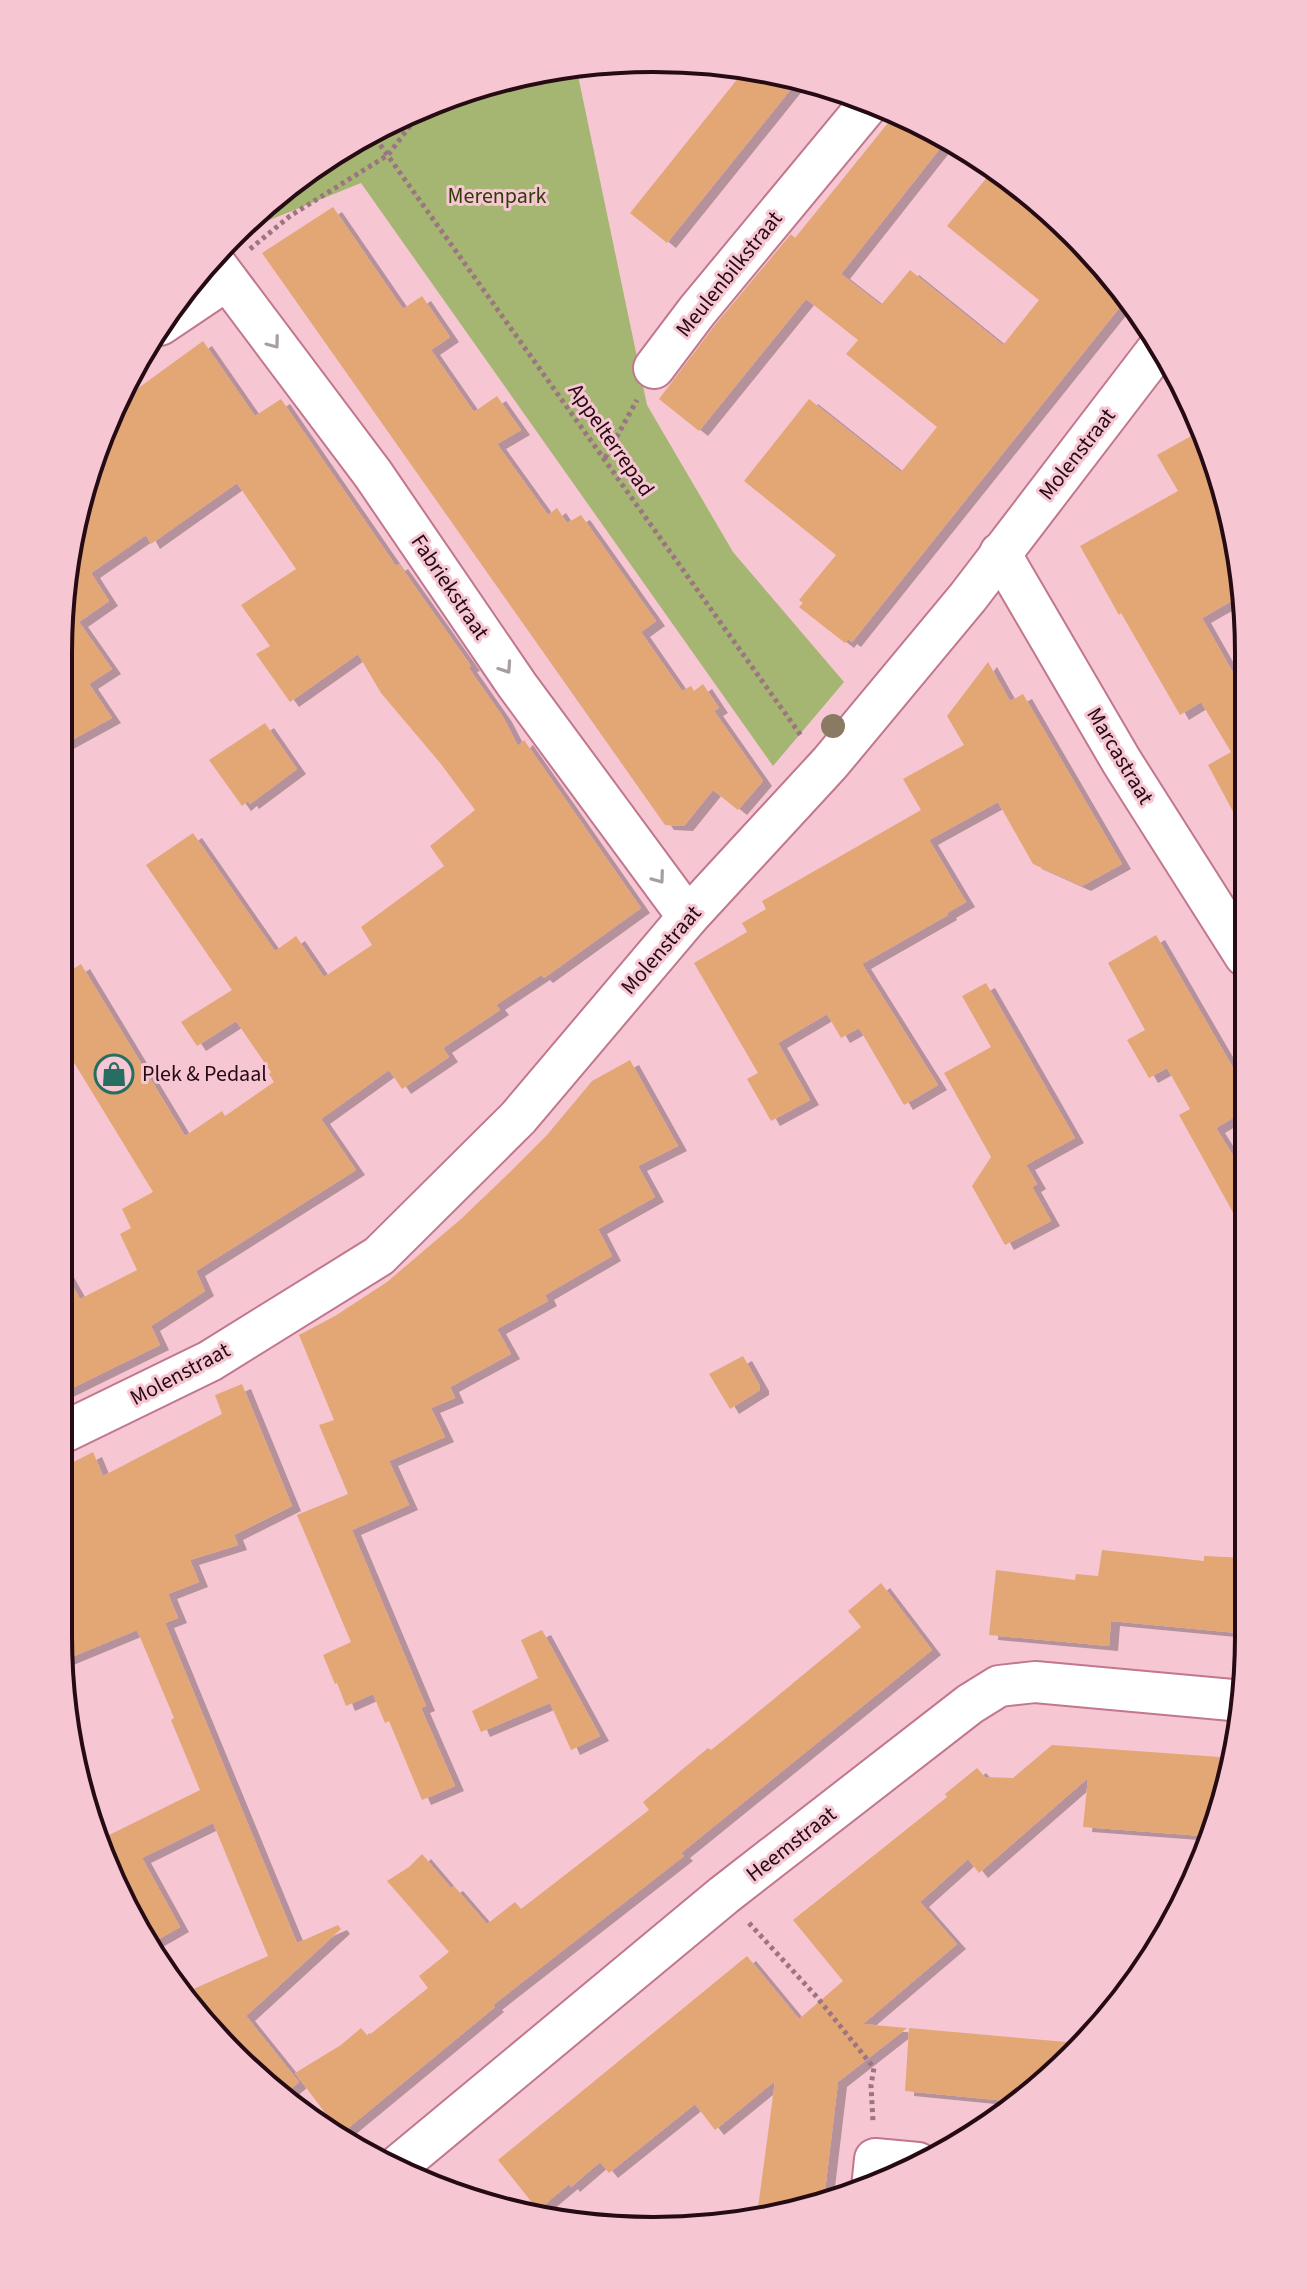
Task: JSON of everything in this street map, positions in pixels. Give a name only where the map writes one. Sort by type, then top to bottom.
[{"type":"street","name":"Meulenbilkstraat","points":[[654,368],[697,311],[863,111]]},
{"type":"street","name":"Fabriekstraat","points":[[218,269],[373,474],[517,685],[688,917]]},
{"type":"street","name":"Molenstraat","points":[[72,1428],[210,1361],[379,1256],[518,1118],[688,917],[830,763],[968,597],[1153,356]]},
{"type":"street","name":"Marcastraat","points":[[1000,553],[1122,762],[1235,940]]},
{"type":"street","name":"Heemstraat","points":[[404,2161],[724,1895],[970,1704],[999,1686],[1035,1682],[1231,1700]]},
{"type":"path","points":[[218,269],[241,256],[290,216],[388,155],[410,125]]},
{"type":"path","name":"Appelterrepad","points":[[378,142],[801,735],[830,763]]},
{"type":"path","points":[[605,458],[654,368]]},
{"type":"path","points":[[724,1895],[816,1996],[874,2068],[871,2085],[874,2173]]},
{"type":"green space","name":"Merenpark","points":[[578,77],[647,405],[733,552],[844,682],[773,766],[361,183],[263,223],[330,170],[396,132],[431,116],[503,92]]},
{"type":"building","points":[[738,78],[791,89],[667,243],[630,213]]},
{"type":"building","points":[[889,122],[940,148],[841,274],[881,305],[910,270],[1003,345],[1039,300],[947,226],[987,177],[1065,242],[1120,307],[852,642],[848,639],[845,643],[799,607],[803,603],[799,600],[836,555],[744,481],[809,399],[901,472],[937,427],[846,354],[858,340],[806,299],[699,431],[659,399],[715,325],[791,234],[795,238]]},
{"type":"building","points":[[333,207],[403,309],[422,296],[450,337],[431,350],[474,412],[497,396],[521,430],[497,444],[548,515],[557,508],[567,523],[581,515],[656,621],[641,632],[682,691],[691,686],[694,691],[703,684],[719,708],[714,711],[763,781],[738,810],[713,790],[684,826],[665,825],[262,253]]},
{"type":"building","points":[[203,341],[255,416],[281,399],[396,566],[399,564],[471,666],[468,667],[503,717],[518,746],[524,740],[641,908],[544,978],[541,975],[496,1005],[500,1010],[443,1048],[449,1057],[402,1089],[389,1070],[321,1119],[356,1170],[196,1271],[205,1291],[151,1326],[160,1345],[72,1388],[72,1285],[80,1299],[137,1270],[120,1234],[131,1228],[122,1209],[153,1192],[72,1059],[72,970],[81,964],[185,1136],[222,1111],[225,1116],[274,1082],[269,1074],[271,1072],[236,1021],[197,1046],[181,1022],[232,990],[146,865],[193,833],[275,951],[296,936],[324,977],[372,945],[361,927],[444,866],[430,846],[475,810],[381,693],[358,654],[290,702],[256,654],[270,646],[241,605],[296,569],[237,483],[151,544],[146,535],[91,573],[109,601],[79,622],[112,669],[89,684],[112,718],[72,740],[73,615],[83,540],[103,467],[135,390]]},
{"type":"building","points":[[1193,435],[1224,540],[1232,601],[1202,618],[1235,676],[1235,815],[1208,765],[1231,752],[1201,702],[1180,715],[1080,546],[1178,491],[1157,455]]},
{"type":"building","points":[[988,662],[1010,701],[1023,694],[1122,864],[1082,886],[1033,864],[998,802],[929,840],[966,902],[862,964],[938,1085],[904,1105],[859,1028],[841,1038],[827,1014],[778,1043],[810,1100],[771,1121],[747,1079],[758,1073],[694,963],[747,932],[742,923],[766,909],[762,901],[921,810],[903,779],[964,745],[947,716]]},
{"type":"building","points":[[265,723],[297,769],[250,804],[248,801],[242,806],[209,760]]},
{"type":"building","points":[[1156,935],[1235,1071],[1235,1117],[1216,1128],[1235,1158],[1235,1216],[1179,1115],[1190,1109],[1167,1068],[1149,1078],[1127,1040],[1145,1030],[1108,963]]},
{"type":"building","points":[[986,983],[1075,1138],[1026,1165],[1037,1184],[1032,1187],[1051,1221],[1005,1245],[972,1186],[991,1157],[944,1073],[991,1047],[962,996]]},
{"type":"building","points":[[630,1060],[678,1146],[638,1166],[655,1197],[598,1229],[612,1256],[545,1295],[548,1301],[497,1329],[511,1354],[450,1387],[455,1398],[431,1408],[445,1437],[389,1461],[409,1505],[352,1530],[426,1706],[421,1708],[455,1786],[422,1800],[389,1721],[385,1723],[373,1694],[346,1706],[323,1655],[351,1642],[297,1515],[348,1494],[319,1425],[334,1420],[299,1335],[387,1282],[509,1173],[547,1135],[592,1081]]},
{"type":"building","points":[[743,1356],[760,1390],[730,1409],[709,1374]]},
{"type":"building","points":[[242,1384],[292,1506],[234,1535],[238,1545],[190,1560],[199,1582],[168,1594],[178,1618],[165,1623],[297,1943],[338,1925],[341,1929],[246,2016],[299,2082],[290,2089],[242,2047],[192,1990],[268,1956],[213,1823],[142,1858],[180,1927],[158,1939],[132,1893],[108,1836],[200,1790],[137,1630],[73,1657],[72,1463],[93,1452],[103,1476],[222,1414],[215,1395]]},
{"type":"building","points":[[1102,1550],[1204,1561],[1204,1556],[1235,1557],[1235,1633],[1111,1621],[1109,1646],[989,1635],[996,1570],[1075,1580],[1076,1574],[1098,1576]]},
{"type":"building","points":[[881,1583],[932,1650],[681,1853],[684,1856],[493,2005],[495,2007],[347,2129],[329,2118],[295,2073],[341,2045],[361,2028],[368,2036],[428,1988],[419,1976],[449,1952],[387,1881],[422,1854],[487,1924],[515,1902],[521,1909],[649,1810],[643,1802],[861,1627],[848,1611]]},
{"type":"building","points":[[542,1630],[600,1736],[571,1750],[550,1703],[481,1732],[472,1711],[538,1678],[521,1640]]},
{"type":"building","points":[[1052,1745],[1222,1757],[1199,1836],[1083,1827],[1088,1778],[979,1873],[968,1859],[920,1902],[957,1944],[863,2024],[907,2028],[838,2082],[825,2191],[758,2207],[775,2081],[715,2130],[695,2104],[609,2173],[600,2162],[542,2206],[534,2204],[498,2160],[747,1956],[799,2019],[843,1981],[793,1920],[947,1797],[945,1794],[977,1768],[985,1777],[1013,1778]]},
{"type":"building","points":[[909,2028],[1069,2042],[1002,2101],[905,2091]]},
{"type":"place","name":"Plek & Pedaal","points":[[114,1074]]}]
